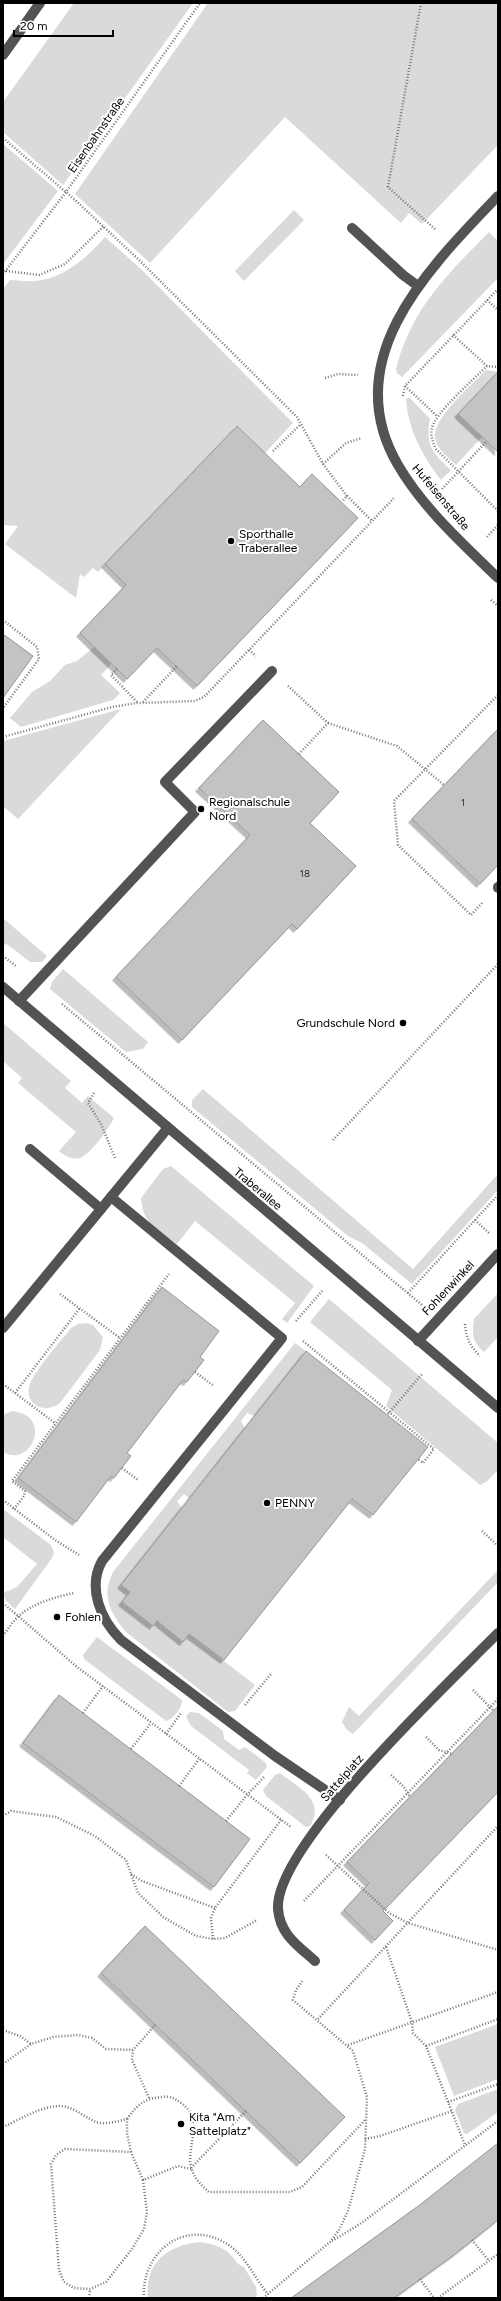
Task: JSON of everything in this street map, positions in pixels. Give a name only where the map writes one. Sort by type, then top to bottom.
[{"type":"street","points":[[3,55],[40,3]]},
{"type":"street","name":"Hufeisenstraße","points":[[498,196],[452,245],[418,286],[392,331],[382,361],[378,393],[380,418],[388,442],[398,464],[410,482],[436,514],[498,578]]},
{"type":"street","points":[[352,228],[403,275],[418,286]]},
{"type":"street","points":[[19,1002],[195,812],[165,782],[272,671]]},
{"type":"street","name":"Traberallee","points":[[3,988],[167,1129],[498,1408]]},
{"type":"street","points":[[3,1328],[167,1129]]},
{"type":"street","points":[[30,1149],[101,1209]]},
{"type":"street","points":[[110,1197],[282,1338],[99,1566],[96,1574],[96,1590],[104,1618],[121,1640],[275,1756],[340,1800]]},
{"type":"street","name":"Fohlenwinkel","points":[[418,1340],[498,1254]]},
{"type":"street","name":"Sattelplatz","points":[[315,1961],[289,1938],[281,1925],[278,1908],[280,1894],[288,1870],[340,1800],[375,1760],[498,1633]]},
{"type":"path","name":"Eisenbahnstraße","points":[[3,274],[66,192],[200,3]]},
{"type":"path","points":[[421,3],[388,187],[452,245]]},
{"type":"path","points":[[3,138],[104,226],[297,417],[323,464],[347,496],[372,521]]},
{"type":"path","points":[[6,271],[39,275],[64,264],[104,226]]},
{"type":"path","points":[[437,416],[405,386],[498,289]]},
{"type":"path","points":[[487,300],[498,310]]},
{"type":"path","points":[[453,335],[487,366],[498,367]]},
{"type":"path","points":[[487,366],[437,416],[432,428],[432,440],[436,449],[498,511]]},
{"type":"path","points":[[325,378],[338,374],[360,375]]},
{"type":"path","points":[[272,451],[296,427],[301,424]]},
{"type":"path","points":[[323,464],[346,443],[362,438]]},
{"type":"path","points":[[459,472],[486,442]]},
{"type":"path","points":[[3,737],[112,707],[137,703],[195,701],[204,697],[410,482]]},
{"type":"path","points":[[342,502],[347,496]]},
{"type":"path","points":[[3,620],[37,646],[39,659],[3,708]]},
{"type":"path","points":[[249,650],[328,723],[397,746],[424,770],[444,785]]},
{"type":"path","points":[[143,703],[177,666]]},
{"type":"path","points":[[117,669],[111,675],[137,703]]},
{"type":"path","points":[[498,695],[394,801],[398,845],[471,914],[498,888]]},
{"type":"path","points":[[299,754],[328,723]]},
{"type":"path","points":[[3,956],[437,1318]]},
{"type":"path","points":[[333,1140],[498,964]]},
{"type":"path","points":[[95,1093],[88,1103],[101,1124],[125,1180]]},
{"type":"path","points":[[408,1293],[498,1195]]},
{"type":"path","points":[[475,1220],[492,1236]]},
{"type":"path","points":[[14,1509],[24,1496],[24,1491],[12,1481],[183,1256]]},
{"type":"path","points":[[44,1279],[120,1338]]},
{"type":"path","points":[[282,1338],[320,1294]]},
{"type":"path","points":[[15,1393],[80,1308]]},
{"type":"path","points":[[468,1317],[465,1323],[465,1336],[472,1348],[480,1356]]},
{"type":"path","points":[[289,1330],[389,1414],[434,1449],[423,1463],[418,1459]]},
{"type":"path","points":[[389,1414],[436,1356]]},
{"type":"path","points":[[3,1384],[55,1423]]},
{"type":"path","points":[[3,1500],[55,1540],[99,1566]]},
{"type":"path","points":[[482,1531],[498,1546]]},
{"type":"path","points":[[3,1636],[19,1616],[29,1609],[57,1597],[81,1591],[96,1590]]},
{"type":"path","points":[[3,1603],[77,1667],[246,1795],[309,1840],[390,1913],[408,1923],[498,1950]]},
{"type":"path","points":[[246,1704],[271,1674]]},
{"type":"path","points":[[458,1675],[494,1711]]},
{"type":"path","points":[[83,1713],[103,1686]]},
{"type":"path","points":[[281,1925],[498,1699]]},
{"type":"path","points":[[131,1749],[151,1723]]},
{"type":"path","points":[[410,1723],[439,1750],[452,1754]]},
{"type":"path","points":[[179,1786],[199,1759]]},
{"type":"path","points":[[375,1760],[404,1787],[410,1797]]},
{"type":"path","points":[[226,1821],[246,1795]]},
{"type":"path","points":[[3,1816],[11,1811],[56,1817],[95,1836],[126,1860],[138,1892],[163,1918],[196,1936],[213,1939],[225,1938],[278,1908]]},
{"type":"path","points":[[213,1939],[211,1918],[215,1908],[282,1820]]},
{"type":"path","points":[[318,2019],[498,1826]]},
{"type":"path","points":[[365,1837],[368,1840]]},
{"type":"path","points":[[131,1873],[149,1884],[215,1908]]},
{"type":"path","points":[[386,1947],[412,2022],[413,2033],[426,2046],[465,2145]]},
{"type":"path","points":[[315,1961],[296,1990],[293,2000],[318,2019],[353,2051],[367,2097],[365,2149],[348,2211],[339,2230],[330,2242]]},
{"type":"path","points":[[348,2045],[498,1992]]},
{"type":"path","points":[[426,2046],[498,2019]]},
{"type":"path","points":[[149,2098],[132,2060],[133,2050],[155,2024]]},
{"type":"path","points":[[3,2030],[20,2036],[31,2044]]},
{"type":"path","points":[[3,2064],[31,2044],[53,2037],[78,2034],[92,2038],[106,2049],[133,2050]]},
{"type":"path","points":[[448,2102],[498,2084]]},
{"type":"path","points":[[131,2152],[66,2149],[56,2155],[51,2164],[59,2270],[64,2282],[74,2288],[90,2289],[106,2282],[132,2249],[144,2229],[147,2212],[143,2180],[131,2152],[127,2132],[128,2119],[136,2107],[149,2098],[172,2096],[187,2107],[194,2119],[191,2169],[200,2184],[209,2192],[290,2192],[302,2187],[366,2119]]},
{"type":"path","points":[[3,2127],[47,2108],[66,2107],[96,2122],[114,2122],[128,2119]]},
{"type":"path","points":[[191,2169],[246,2111]]},
{"type":"path","points":[[365,2139],[380,2136],[452,2111]]},
{"type":"path","points":[[263,2298],[330,2242],[360,2224],[498,2121]]},
{"type":"path","points":[[143,2180],[178,2166],[191,2169]]},
{"type":"path","points":[[144,2298],[145,2280],[154,2258],[161,2249],[170,2241],[183,2237],[200,2235],[217,2239],[231,2247],[244,2260],[268,2294]]},
{"type":"path","points":[[472,2240],[488,2261]]},
{"type":"path","points":[[438,2298],[498,2254]]},
{"type":"path","points":[[420,2279],[434,2298]]},
{"type":"path","points":[[89,2298],[90,2289]]},
{"type":"shaded area","points":[[74,3],[193,3],[63,185],[3,132],[3,102]]},
{"type":"shaded area","points":[[208,3],[498,3],[498,145],[422,224],[409,213],[401,223],[285,117],[150,263],[75,194]]},
{"type":"shaded area","points":[[3,144],[58,191],[3,264]]},
{"type":"shaded area","points":[[294,210],[304,220],[244,281],[235,271]]},
{"type":"shaded area","points":[[489,232],[498,241],[498,278],[402,377],[397,373],[396,369],[411,328],[421,311],[445,278]]},
{"type":"shaded area","points":[[105,237],[142,270],[293,423],[265,453],[236,426],[98,572],[93,568],[84,577],[80,574],[76,598],[5,544],[18,526],[3,525],[3,289],[10,280],[35,281],[55,276],[65,271],[83,259]]},
{"type":"shaded area","points":[[486,370],[498,372],[458,414],[482,437],[456,465],[436,443],[436,431],[439,422],[454,402]]},
{"type":"shaded area","points":[[406,398],[410,398],[430,419],[429,436],[432,448],[439,459],[451,470],[441,480],[417,442],[407,410]]},
{"type":"shaded area","points":[[94,647],[112,663],[101,675],[120,693],[113,700],[21,727],[10,718],[32,692],[50,681],[65,665],[77,661]]},
{"type":"shaded area","points":[[121,709],[18,819],[3,806],[3,741]]},
{"type":"shaded area","points":[[3,918],[47,956],[42,962],[30,962],[7,944],[3,945]]},
{"type":"shaded area","points":[[63,969],[148,1042],[143,1049],[126,1052],[50,989],[52,982]]},
{"type":"shaded area","points":[[3,1023],[71,1081],[65,1088],[82,1103],[88,1096],[114,1118],[99,1140],[84,1156],[80,1158],[71,1158],[59,1151],[76,1132],[18,1083],[22,1078],[3,1061]]},
{"type":"shaded area","points":[[203,1089],[413,1269],[498,1174],[498,1190],[412,1284],[362,1243],[348,1236],[192,1107],[192,1100]]},
{"type":"shaded area","points":[[171,1166],[314,1286],[287,1323],[282,1319],[295,1303],[195,1221],[177,1244],[152,1226],[142,1207],[141,1198],[163,1169]]},
{"type":"shaded area","points":[[498,1293],[498,1337],[484,1352],[475,1341],[473,1329],[474,1319]]},
{"type":"shaded area","points":[[329,1299],[498,1443],[498,1470],[486,1482],[480,1485],[386,1406],[392,1390],[310,1322]]},
{"type":"shaded area","points":[[86,1323],[93,1325],[103,1337],[100,1350],[60,1403],[49,1408],[37,1406],[31,1400],[28,1392],[35,1374],[71,1328],[78,1324]]},
{"type":"shaded area","points":[[295,1343],[306,1351],[255,1416],[247,1413],[241,1421],[245,1429],[189,1498],[184,1494],[177,1501],[182,1508],[121,1585],[162,1614],[183,1641],[189,1634],[255,1685],[235,1711],[228,1712],[126,1632],[120,1625],[109,1604],[109,1580],[113,1572]]},
{"type":"shaded area","points":[[12,1411],[25,1415],[32,1421],[35,1430],[34,1439],[29,1448],[22,1453],[13,1455],[3,1452],[3,1415]]},
{"type":"shaded area","points":[[3,1509],[51,1545],[54,1552],[52,1558],[15,1609],[6,1601],[3,1593],[17,1587],[37,1564],[3,1537]]},
{"type":"shaded area","points":[[498,1570],[498,1582],[353,1734],[347,1730],[342,1722],[349,1707],[359,1716]]},
{"type":"shaded area","points":[[97,1637],[182,1700],[181,1706],[175,1716],[166,1721],[84,1659],[83,1655]]},
{"type":"shaded area","points":[[190,1712],[199,1713],[223,1731],[224,1739],[239,1750],[245,1747],[266,1763],[267,1767],[256,1780],[247,1773],[249,1770],[191,1726],[186,1716]]},
{"type":"shaded area","points":[[280,1773],[302,1789],[312,1801],[315,1809],[314,1817],[310,1826],[306,1827],[266,1796],[263,1790],[275,1775]]},
{"type":"shaded area","points":[[498,2024],[498,2079],[454,2096],[435,2047]]},
{"type":"shaded area","points":[[498,2089],[498,2112],[467,2134],[464,2133],[455,2110],[458,2104]]},
{"type":"shaded area","points":[[200,2242],[220,2247],[244,2267],[256,2287],[257,2295],[255,2298],[148,2298],[150,2275],[160,2258],[178,2247]]},
{"type":"building","points":[[498,372],[498,452],[458,414]]},
{"type":"building","name":"Sporthalle Traberallee","points":[[237,426],[300,487],[312,474],[358,518],[197,686],[157,648],[127,679],[80,633],[126,585],[105,564]]},
{"type":"building","points":[[3,634],[33,656],[3,698]]},
{"type":"building","points":[[263,720],[339,792],[310,823],[356,866],[297,929],[292,924],[182,1040],[116,977],[250,835],[199,788]]},
{"type":"building","points":[[498,729],[498,865],[480,884],[412,819]]},
{"type":"building","points":[[162,1287],[219,1331],[200,1357],[204,1360],[187,1382],[183,1380],[127,1453],[131,1456],[114,1478],[111,1476],[76,1522],[18,1478]]},
{"type":"building","name":"PENNY","points":[[306,1351],[428,1447],[373,1515],[352,1499],[224,1660],[189,1634],[183,1642],[157,1621],[153,1626],[122,1602],[130,1592],[121,1585]]},
{"type":"building","points":[[59,1695],[250,1839],[214,1887],[23,1743]]},
{"type":"building","points":[[498,1706],[498,1792],[383,1911],[393,1921],[375,1940],[344,1910],[369,1883],[347,1862]]},
{"type":"building","points":[[145,1926],[345,2117],[300,2163],[101,1973]]},
{"type":"building","points":[[498,2143],[498,2220],[454,2255],[394,2298],[291,2298],[421,2204]]},
{"type":"place","name":"Sporthalle Traberallee","points":[[231,541]]},
{"type":"place","name":"Regionalschule Nord","points":[[201,809]]},
{"type":"place","name":"Grundschule Nord","points":[[403,1023]]},
{"type":"place","name":"PENNY","points":[[267,1503]]},
{"type":"place","name":"Fohlen","points":[[57,1617]]},
{"type":"place","name":"Kita \"Am Sattelplatz\"","points":[[181,2124]]}]
